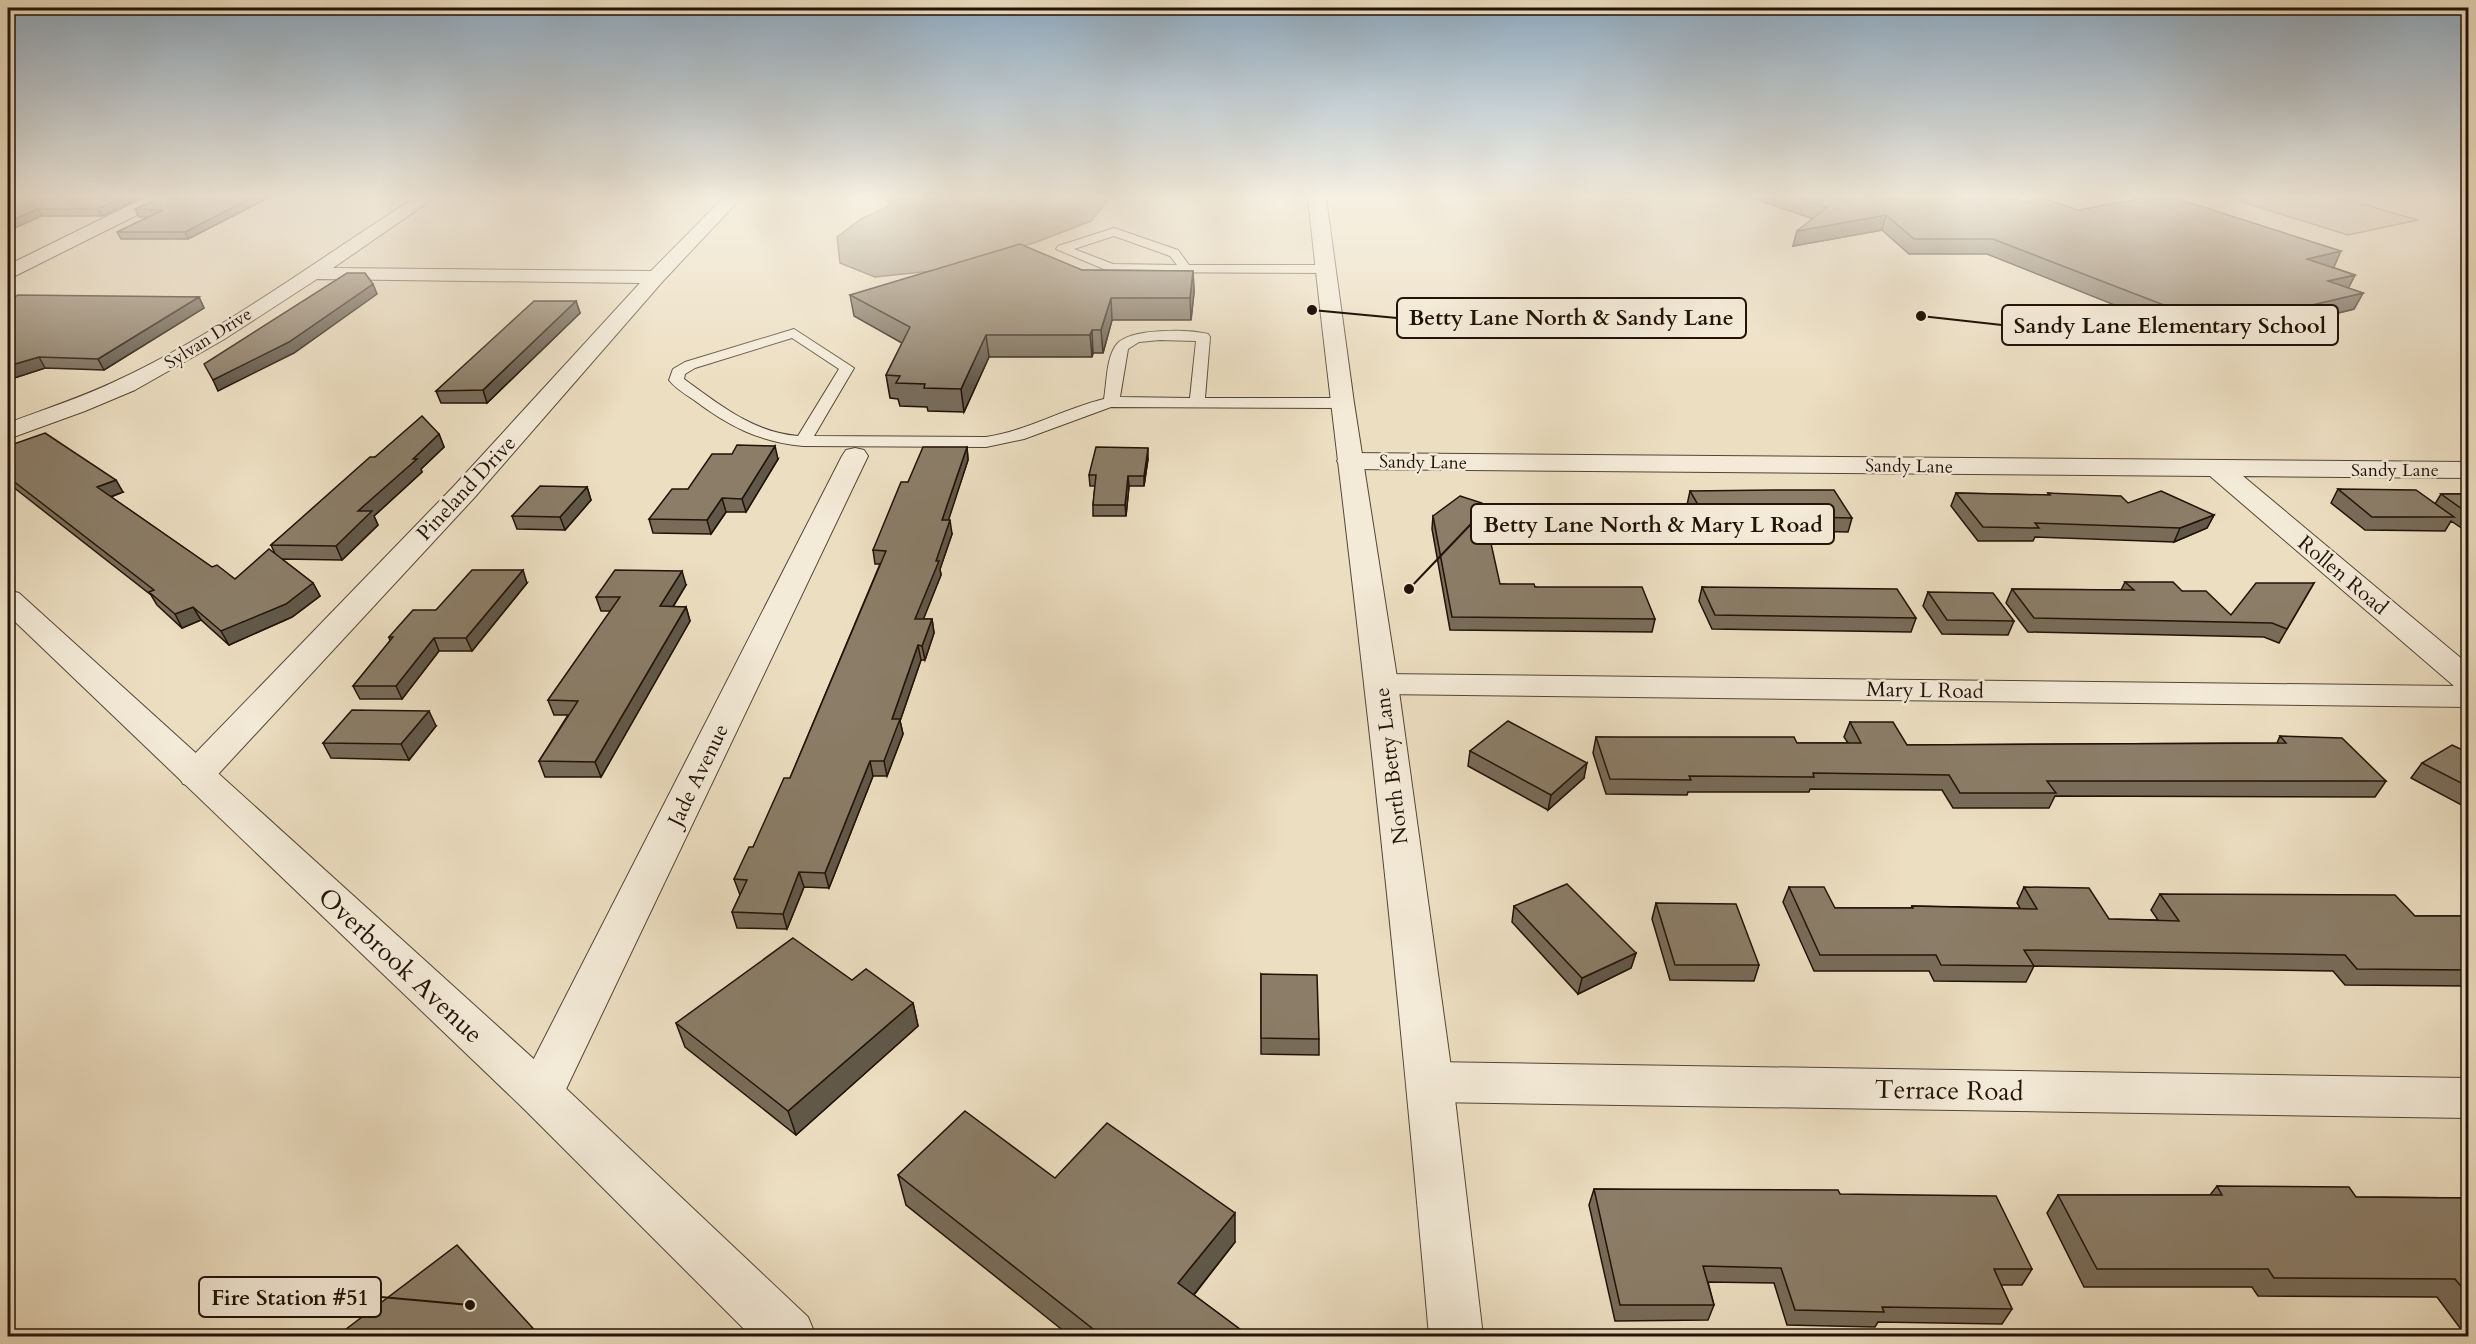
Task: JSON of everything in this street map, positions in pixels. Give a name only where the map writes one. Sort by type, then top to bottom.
[{"type":"street","points":[[8,272],[31,261]]},
{"type":"street","name":"Sylvan Drive","points":[[8,431],[87,402],[141,378],[190,351],[328,261]]},
{"type":"street","name":"Pineland Drive","points":[[196,775],[464,492],[671,261]]},
{"type":"street","name":"North Betty Lane","points":[[1326,261],[1342,403],[1381,684],[1430,1082],[1456,1336]]},
{"type":"street","points":[[308,274],[656,276]]},
{"type":"street","name":"Jade Avenue","points":[[540,1094],[855,456]]},
{"type":"street","name":"Sandy Lane","points":[[1350,461],[2469,470]]},
{"type":"street","name":"Rollen Road","points":[[2218,469],[2469,681]]},
{"type":"street","name":"Overbrook Avenue","points":[[8,599],[540,1094],[789,1336]]},
{"type":"street","name":"Mary L Road","points":[[1381,684],[2469,697]]},
{"type":"street","name":"Terrace Road","points":[[1430,1082],[2469,1098]]},
{"type":"lane","points":[[1092,261],[1111,268],[1327,269]]},
{"type":"lane","points":[[1182,261],[1183,268]]},
{"type":"lane","points":[[803,441],[847,368],[794,333],[690,365],[678,372],[676,380],[747,430],[780,441],[803,441],[1002,440],[1019,436],[1091,406],[1112,402],[1342,403]]},
{"type":"lane","points":[[1112,402],[1122,347],[1131,340],[1150,337],[1203,337],[1197,403]]},
{"type":"shaded area","points":[[840,261],[969,261],[932,271],[875,277],[840,263]]},
{"type":"building","points":[[964,261],[1060,261],[1082,270],[1193,271],[1190,298],[1111,298],[1101,330],[1092,330],[1090,335],[986,335],[961,389],[924,388],[925,384],[896,383],[900,376],[886,375],[910,327],[850,295]]},
{"type":"building","points":[[2049,261],[2312,261],[2355,275],[2328,281],[2363,293],[2286,311],[2271,306],[2200,319]]},
{"type":"building","points":[[347,273],[365,273],[373,284],[289,342],[213,380],[204,364]]},
{"type":"building","points":[[18,295],[199,297],[98,359],[39,357],[8,366],[8,300]]},
{"type":"building","points":[[534,301],[576,301],[483,390],[436,391]]},
{"type":"building","points":[[422,416],[439,434],[413,459],[417,459],[358,511],[372,511],[336,546],[271,545],[370,457],[375,457]]},
{"type":"building","points":[[45,433],[116,480],[97,487],[212,567],[217,565],[235,579],[269,549],[313,583],[286,604],[221,631],[193,607],[175,614],[149,592],[154,590],[8,477],[8,469],[14,466],[8,463],[8,446]]},
{"type":"building","points":[[737,445],[775,446],[742,499],[722,498],[707,520],[649,519],[672,489],[688,489],[712,454],[732,454]]},
{"type":"building","points":[[923,447],[967,447],[942,520],[950,520],[936,561],[939,561],[915,619],[932,619],[922,646],[918,645],[892,719],[900,719],[884,761],[870,761],[825,873],[799,872],[783,914],[732,912],[747,880],[734,879],[749,847],[753,847],[784,778],[790,778],[886,551],[873,550],[901,482],[908,482]]},
{"type":"building","points":[[1096,447],[1148,448],[1144,476],[1128,476],[1125,505],[1093,505],[1096,475],[1089,475]]},
{"type":"building","points":[[540,486],[587,487],[560,517],[512,516]]},
{"type":"building","points":[[2338,489],[2416,490],[2454,517],[2372,517]]},
{"type":"building","points":[[1834,490],[1852,518],[1763,516],[1770,528],[1712,529],[1690,491]]},
{"type":"building","points":[[2161,491],[2214,515],[2180,528],[2035,523],[2039,528],[1983,527],[1956,493],[2121,496],[2128,503]]},
{"type":"building","points":[[2441,494],[2469,494],[2469,514]]},
{"type":"building","points":[[1460,496],[1482,503],[1500,584],[1534,584],[1535,587],[1642,587],[1655,619],[1452,617],[1433,516]]},
{"type":"building","points":[[472,570],[523,570],[466,638],[434,638],[396,686],[353,686],[393,637],[389,637],[413,610],[436,610]]},
{"type":"building","points":[[615,570],[682,571],[660,606],[686,607],[595,762],[539,761],[578,701],[548,700],[620,597],[596,597]]},
{"type":"building","points":[[2125,582],[2173,582],[2182,591],[2206,591],[2231,615],[2256,583],[2314,583],[2287,629],[2272,623],[2034,618],[2012,589],[2134,590]]},
{"type":"building","points":[[1702,587],[1897,589],[1916,618],[1715,615]]},
{"type":"building","points":[[1928,592],[1993,593],[2014,621],[1947,620]]},
{"type":"building","points":[[352,710],[429,711],[401,744],[323,743]]},
{"type":"building","points":[[1508,721],[1587,763],[1551,795],[1470,751]]},
{"type":"building","points":[[1850,722],[1893,722],[1907,745],[2286,743],[2280,736],[2342,738],[2386,781],[2047,781],[2056,793],[1960,793],[1949,775],[1813,773],[1814,777],[1689,776],[1691,780],[1610,779],[1596,737],[1794,737],[1797,743],[1861,743]]},
{"type":"building","points":[[2452,745],[2469,753],[2469,787],[2422,763]]},
{"type":"building","points":[[1567,884],[1636,953],[1582,978],[1514,906]]},
{"type":"building","points":[[1789,887],[1824,887],[1835,908],[1913,908],[1912,906],[2037,909],[2024,887],[2089,888],[2109,919],[2179,921],[2160,894],[2395,895],[2415,916],[2469,916],[2469,970],[2357,969],[2345,955],[2024,950],[2034,966],[1941,965],[1936,955],[1820,955]]},
{"type":"building","points":[[1656,903],[1736,904],[1759,965],[1675,965]]},
{"type":"building","points":[[793,938],[852,980],[866,969],[913,1003],[788,1111],[676,1023]]},
{"type":"building","points":[[1261,974],[1317,975],[1319,1039],[1261,1038]]},
{"type":"building","points":[[965,1111],[1055,1178],[1107,1123],[1235,1213],[1178,1283],[1249,1336],[1102,1336],[898,1175]]},
{"type":"building","points":[[2217,1186],[2349,1187],[2356,1197],[2469,1198],[2469,1296],[2455,1279],[2274,1278],[2268,1269],[2097,1269],[2058,1195],[2222,1195]]},
{"type":"building","points":[[1594,1189],[1838,1190],[1840,1194],[1996,1196],[2032,1269],[1994,1269],[2012,1309],[1882,1307],[1884,1312],[1795,1310],[1781,1268],[1703,1266],[1714,1305],[1620,1305]]},
{"type":"building","points":[[457,1245],[540,1336],[337,1336]]},
{"type":"place","name":"Betty Lane North & Sandy Lane","points":[[1312,310]]},
{"type":"place","name":"Sandy Lane Elementary School","points":[[1921,316]]},
{"type":"place","name":"Betty Lane North & Mary L Road","points":[[1409,589]]},
{"type":"place","name":"Fire Station #51","points":[[470,1305]]}]
